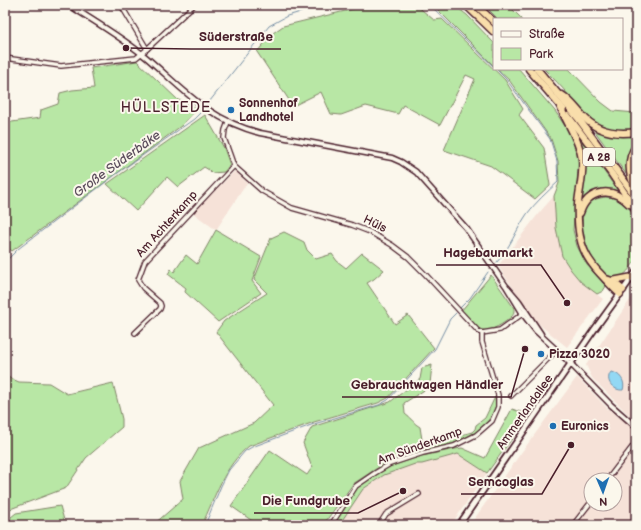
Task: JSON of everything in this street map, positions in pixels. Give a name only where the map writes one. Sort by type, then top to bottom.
[{"type":"highway","points":[[466,5],[493,31]]},
{"type":"highway","points":[[476,5],[493,21]]},
{"type":"highway","name":"A 28","points":[[530,70],[560,106],[611,173],[636,210]]},
{"type":"highway","name":"A 28","points":[[538,70],[559,93],[636,197]]},
{"type":"highway","points":[[559,93],[568,98],[584,117],[596,127],[617,133],[636,132]]},
{"type":"highway","points":[[560,106],[578,142],[582,160],[582,176],[578,204],[579,236],[585,252],[593,266],[613,288],[621,292]]},
{"type":"highway","points":[[636,146],[630,159],[629,168],[632,181],[636,188]]},
{"type":"highway","points":[[578,218],[582,207],[588,199],[604,192],[612,193],[621,197],[636,214]]},
{"type":"highway","points":[[612,281],[634,274]]},
{"type":"highway","points":[[605,278],[612,281],[621,292]]},
{"type":"main road","name":"Ammerlandallee","points":[[460,525],[634,274]]},
{"type":"street","points":[[69,5],[142,54],[200,105],[228,122],[246,130],[381,155],[401,162],[416,172],[453,213],[478,244],[506,286],[511,291],[524,313],[542,335],[611,405],[636,427]]},
{"type":"street","points":[[121,5],[147,49]]},
{"type":"street","points":[[5,58],[61,66],[132,59],[142,54],[194,5]]},
{"type":"street","name":"Hüls","points":[[228,122],[224,138],[234,166],[262,191],[287,206],[352,225],[370,232],[392,245],[408,257],[482,334]]},
{"type":"street","name":"Am Achterkamp","points":[[135,333],[160,309],[161,306],[160,303],[143,288],[138,280],[145,261],[234,166]]},
{"type":"street","points":[[482,334],[500,330],[524,313]]},
{"type":"street","name":"Am Sünderkamp","points":[[331,525],[356,486],[375,473],[390,464],[423,453],[454,446],[476,435],[492,421],[498,407],[498,395],[482,342],[482,334]]},
{"type":"street","points":[[511,396],[558,350]]},
{"type":"street","points":[[614,472],[636,442]]},
{"type":"street","points":[[379,525],[386,514],[419,494]]},
{"type":"street","points":[[573,525],[583,512]]},
{"type":"shaded area","points":[[235,171],[247,183],[216,230],[193,213]]},
{"type":"shaded area","points":[[554,196],[556,228],[562,256],[581,282],[603,299],[567,347],[541,326],[533,317],[498,266]]},
{"type":"shaded area","points":[[636,291],[636,422],[592,378],[586,365]]},
{"type":"shaded area","points":[[577,377],[607,408],[636,430],[636,525],[470,525]]},
{"type":"shaded area","points":[[458,454],[487,473],[451,525],[339,525],[363,489],[384,475],[415,463],[422,464]]},
{"type":"green space","points":[[370,5],[416,5],[434,20],[442,19],[505,80],[523,109],[519,115],[544,148],[550,185],[535,199],[491,166],[444,150],[475,79],[466,75],[440,125],[403,105],[398,114],[366,106],[341,115],[331,114],[321,92],[293,106],[257,52],[273,33],[283,26]]},
{"type":"green space","points":[[433,5],[454,5],[467,15],[493,42],[493,65]]},
{"type":"green space","points":[[484,5],[508,5],[521,18],[497,18]]},
{"type":"green space","points":[[137,61],[178,100],[189,103],[197,109],[181,126],[12,251],[5,245],[5,123],[40,118],[41,110],[58,104],[60,93],[72,90],[94,88],[91,68]]},
{"type":"green space","points":[[498,70],[520,70],[555,111],[569,132],[579,158],[573,230],[577,246],[587,265],[606,286],[603,291],[597,294],[581,282],[562,256],[556,228],[554,196],[559,183],[558,161],[551,139],[509,80]]},
{"type":"green space","points":[[545,70],[570,70],[601,102],[613,111],[636,113],[636,129],[614,129],[598,124],[585,113]]},
{"type":"green space","points":[[205,115],[224,148],[230,165],[224,172],[212,173],[204,167],[178,187],[167,177],[136,211],[107,184]]},
{"type":"green space","points":[[594,130],[608,134],[636,135],[636,143],[634,145],[629,178]]},
{"type":"green space","points":[[579,136],[620,194],[605,190],[580,206],[585,163]]},
{"type":"green space","points":[[606,197],[611,197],[625,204],[632,212],[636,222],[636,260],[621,276],[611,277],[602,271],[594,261],[588,249],[584,235],[582,222],[584,211],[588,203]]},
{"type":"green space","points":[[216,230],[261,257],[252,281],[261,293],[218,322],[185,292],[186,288],[168,274],[171,269],[174,272],[186,255],[197,264]]},
{"type":"green space","points":[[284,232],[304,242],[307,250],[316,259],[332,254],[337,261],[346,268],[362,253],[384,270],[367,283],[395,324],[408,315],[434,348],[388,398],[378,403],[314,422],[249,446],[233,463],[221,482],[202,525],[153,525],[183,499],[180,481],[199,448],[254,423],[273,405],[216,332],[224,321],[267,293],[254,280],[271,238]]},
{"type":"green space","points":[[491,275],[514,308],[514,312],[512,316],[498,326],[489,330],[482,330],[473,325],[461,311]]},
{"type":"green space","points":[[432,365],[430,384],[426,389],[404,403],[405,414],[420,427],[423,446],[472,432],[476,425],[485,418],[495,397],[496,405],[494,412],[488,421],[477,432],[455,443],[385,463],[353,484],[323,525],[258,525],[231,506],[270,450],[307,475],[313,466],[311,465],[303,443],[312,427],[390,402],[420,379],[422,368]]},
{"type":"green space","points":[[5,376],[19,382],[49,383],[67,394],[113,383],[122,419],[122,427],[86,458],[66,488],[5,511]]},
{"type":"green space","points":[[512,409],[529,415],[487,473],[458,454],[422,464],[415,464],[384,475],[363,489],[339,525],[333,525],[358,487],[383,469],[422,456],[462,448],[485,458]]},
{"type":"green space","points":[[60,506],[64,520],[70,525],[5,525],[5,522],[16,513]]},
{"type":"water","points":[[611,372],[622,378],[624,384],[623,390],[616,389],[609,382],[609,375]]},
{"type":"waterway","name":"Große Süderbäke","points":[[206,106],[269,26],[287,16],[325,5]]},
{"type":"waterway","points":[[430,5],[493,66]]},
{"type":"waterway","points":[[497,70],[506,79],[550,139],[557,161],[558,182],[527,214],[506,251],[497,262]]},
{"type":"waterway","name":"Große Süderbäke","points":[[5,262],[18,249],[115,175],[194,119],[204,109]]},
{"type":"waterway","points":[[460,308],[470,298],[488,272]]},
{"type":"waterway","points":[[205,525],[229,470],[245,451],[314,424],[379,405],[388,400],[435,349],[450,319],[456,313]]},
{"type":"place","name":"Süderstraße","points":[[126,48]]},
{"type":"place","name":"Sonnenhof Landhotel","points":[[231,110]]},
{"type":"place","name":"Hagebaumarkt","points":[[567,303]]},
{"type":"place","name":"Gebrauchtwagen Händler","points":[[525,349]]},
{"type":"place","name":"Pizza 3020","points":[[541,354]]},
{"type":"place","name":"Euronics","points":[[553,426]]},
{"type":"place","name":"Semcoglas","points":[[571,445]]},
{"type":"place","name":"Die Fundgrube","points":[[403,491]]},
{"type":"district","name":"HÜLLSTEDE","points":[[166,107]]}]
